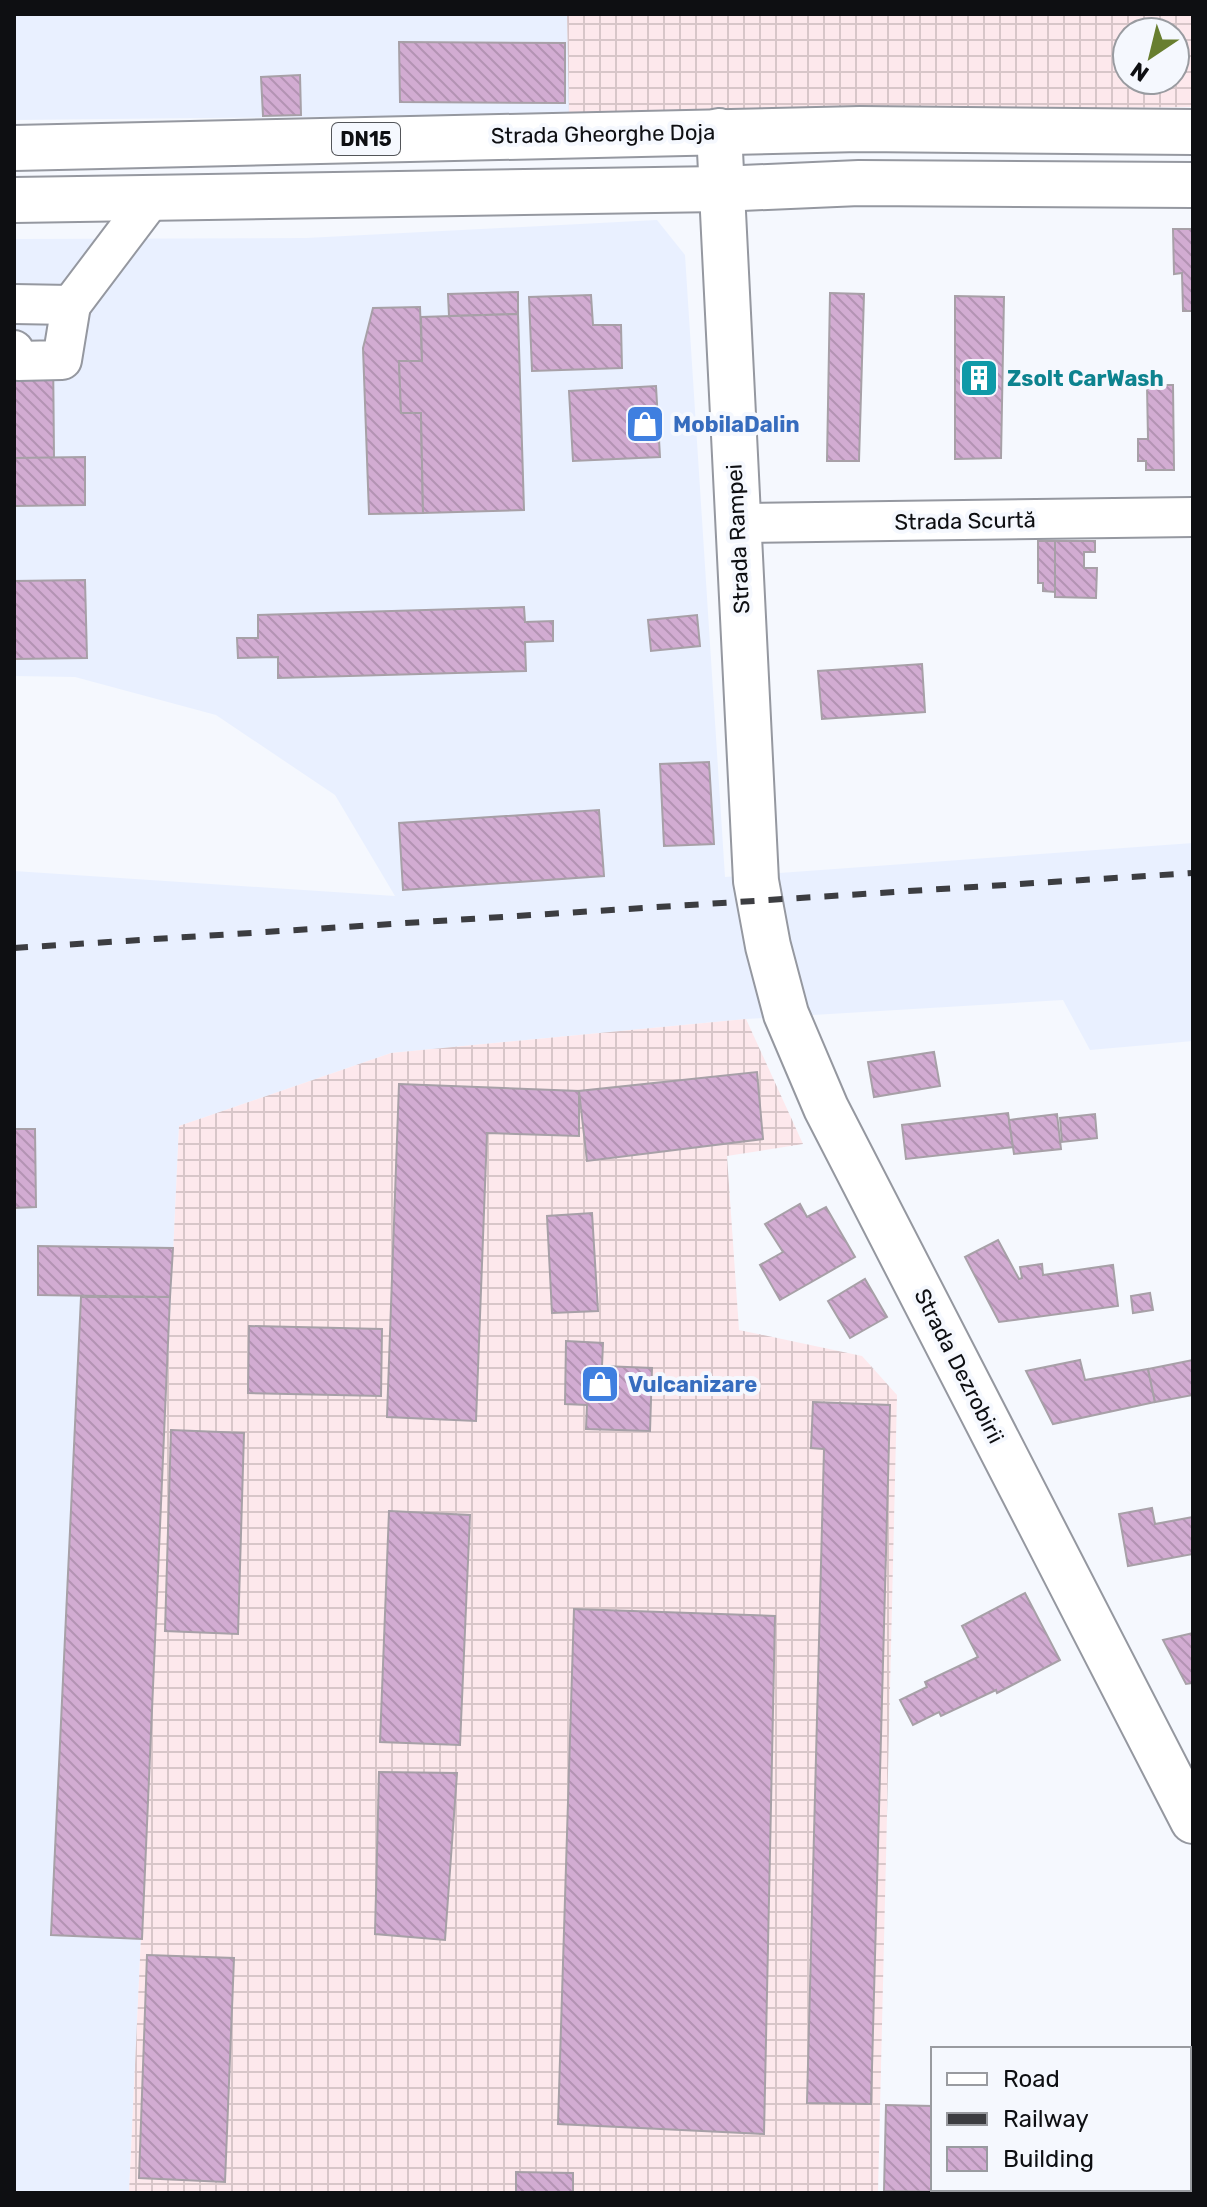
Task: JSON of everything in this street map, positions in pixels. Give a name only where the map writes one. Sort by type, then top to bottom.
[{"type":"main road","name":"Strada Gheorghe Doja","points":[[14,148],[719,131],[1193,132]]},
{"type":"main road","name":"Strada Rampei","points":[[719,131],[759,898]]},
{"type":"main road","points":[[14,200],[720,189],[859,183],[1193,185]]},
{"type":"main road","name":"Strada Dezrobirii","points":[[759,898],[786,1014],[826,1108],[1193,1821]]},
{"type":"street","points":[[14,350],[18,361],[62,360],[71,305],[151,199]]},
{"type":"street","points":[[14,304],[71,305]]},
{"type":"street","name":"Strada Scurtă","points":[[738,523],[1193,517]]},
{"type":"shaded area","points":[[14,14],[567,14],[569,114],[14,120]]},
{"type":"shaded area","points":[[567,14],[1193,14],[1193,107],[569,114]]},
{"type":"shaded area","points":[[657,220],[685,255],[725,877],[1193,843],[1193,1041],[1090,1050],[1063,1000],[746,1019],[391,1053],[179,1126],[129,2193],[14,2193],[14,871],[395,896],[335,795],[216,715],[75,677],[14,676],[14,239],[306,238]]},
{"type":"shaded area","points":[[746,1019],[803,1144],[727,1156],[739,1330],[862,1356],[897,1395],[878,2193],[129,2193],[179,1126],[391,1053]]},
{"type":"building","points":[[399,42],[565,43],[565,103],[400,102]]},
{"type":"building","points":[[300,75],[301,115],[263,116],[261,77]]},
{"type":"building","points":[[1173,229],[1193,229],[1193,311],[1183,311],[1182,273],[1174,274]]},
{"type":"building","points":[[518,292],[518,314],[449,316],[448,294]]},
{"type":"building","points":[[830,293],[864,294],[859,461],[827,461]]},
{"type":"building","points":[[591,295],[593,325],[621,325],[622,368],[532,371],[529,297]]},
{"type":"building","name":"Zsolt CarWash","points":[[955,296],[1004,297],[1001,458],[955,459]]},
{"type":"building","points":[[420,307],[422,361],[399,361],[401,413],[421,413],[423,513],[369,514],[363,348],[373,308]]},
{"type":"building","points":[[518,314],[524,510],[423,513],[421,413],[401,413],[399,361],[422,361],[421,317]]},
{"type":"building","points":[[14,349],[53,349],[54,458],[14,458]]},
{"type":"building","points":[[1147,385],[1173,385],[1174,470],[1146,470],[1146,461],[1138,461],[1138,439],[1148,439]]},
{"type":"building","points":[[656,386],[660,457],[573,461],[569,391]]},
{"type":"building","points":[[85,457],[85,505],[14,506],[14,458]]},
{"type":"building","points":[[1038,541],[1055,541],[1055,592],[1043,591],[1043,583],[1038,583]]},
{"type":"building","points":[[1055,541],[1095,541],[1095,552],[1084,552],[1084,568],[1097,568],[1096,598],[1055,597]]},
{"type":"building","points":[[85,580],[87,658],[14,659],[14,581]]},
{"type":"building","points":[[524,607],[525,622],[553,621],[553,641],[525,642],[526,671],[278,678],[278,657],[238,658],[237,638],[258,638],[258,615]]},
{"type":"building","points":[[697,615],[700,646],[651,651],[648,620]]},
{"type":"building","points":[[922,664],[925,712],[822,719],[818,671]]},
{"type":"building","points":[[709,762],[714,844],[664,846],[660,764]]},
{"type":"building","points":[[599,810],[604,876],[403,890],[399,823]]},
{"type":"building","points":[[934,1052],[940,1086],[874,1097],[868,1062]]},
{"type":"building","points":[[757,1072],[763,1139],[587,1161],[579,1091]]},
{"type":"building","points":[[399,1084],[579,1091],[579,1136],[487,1133],[476,1421],[387,1417]]},
{"type":"building","points":[[1008,1113],[1013,1147],[906,1159],[902,1125]]},
{"type":"building","points":[[1057,1114],[1061,1149],[1014,1154],[1009,1120]]},
{"type":"building","points":[[1095,1114],[1097,1138],[1062,1142],[1060,1118]]},
{"type":"building","points":[[14,1129],[35,1129],[36,1207],[14,1208]]},
{"type":"building","points":[[800,1204],[807,1217],[826,1207],[855,1257],[780,1300],[760,1265],[783,1252],[765,1224]]},
{"type":"building","points":[[592,1213],[598,1311],[552,1313],[547,1216]]},
{"type":"building","points":[[998,1240],[1019,1279],[1022,1278],[1020,1267],[1042,1264],[1043,1275],[1113,1265],[1118,1306],[999,1322],[965,1257]]},
{"type":"building","points":[[38,1246],[173,1248],[170,1297],[38,1295]]},
{"type":"building","points":[[865,1279],[887,1317],[850,1338],[828,1301]]},
{"type":"building","points":[[1150,1293],[1153,1310],[1133,1313],[1131,1296]]},
{"type":"building","points":[[81,1297],[170,1297],[142,1939],[51,1935]]},
{"type":"building","points":[[249,1326],[382,1329],[381,1396],[248,1393]]},
{"type":"building","points":[[566,1341],[603,1343],[602,1366],[652,1368],[650,1431],[586,1429],[587,1405],[565,1404]]},
{"type":"building","points":[[1080,1360],[1085,1380],[1148,1369],[1155,1402],[1053,1424],[1026,1371]]},
{"type":"building","points":[[1193,1360],[1193,1395],[1155,1402],[1148,1369]]},
{"type":"building","points":[[813,1402],[890,1405],[871,2104],[807,2103],[824,1449],[811,1448]]},
{"type":"building","points":[[171,1430],[244,1433],[238,1634],[165,1631]]},
{"type":"building","points":[[1152,1508],[1155,1524],[1193,1517],[1193,1554],[1128,1566],[1119,1514]]},
{"type":"building","points":[[389,1511],[470,1515],[460,1745],[380,1742]]},
{"type":"building","points":[[1025,1593],[1060,1660],[997,1693],[996,1690],[941,1716],[939,1712],[913,1725],[900,1700],[927,1687],[925,1682],[978,1657],[962,1626]]},
{"type":"building","points":[[574,1609],[775,1616],[764,2134],[558,2124]]},
{"type":"building","points":[[1193,1633],[1193,1683],[1186,1684],[1163,1640]]},
{"type":"building","points":[[379,1772],[457,1773],[445,1940],[375,1934]]},
{"type":"building","points":[[147,1955],[234,1958],[225,2182],[139,2178]]},
{"type":"building","points":[[886,2105],[931,2106],[931,2191],[1037,2193],[884,2191]]},
{"type":"building","points":[[516,2172],[573,2173],[573,2193],[516,2193]]},
{"type":"railway","points":[[14,948],[1193,873]]},
{"type":"place","name":"Zsolt CarWash","points":[[979,378]]},
{"type":"place","name":"MobilaDalin","points":[[645,424]]},
{"type":"place","name":"Vulcanizare","points":[[600,1384]]}]
